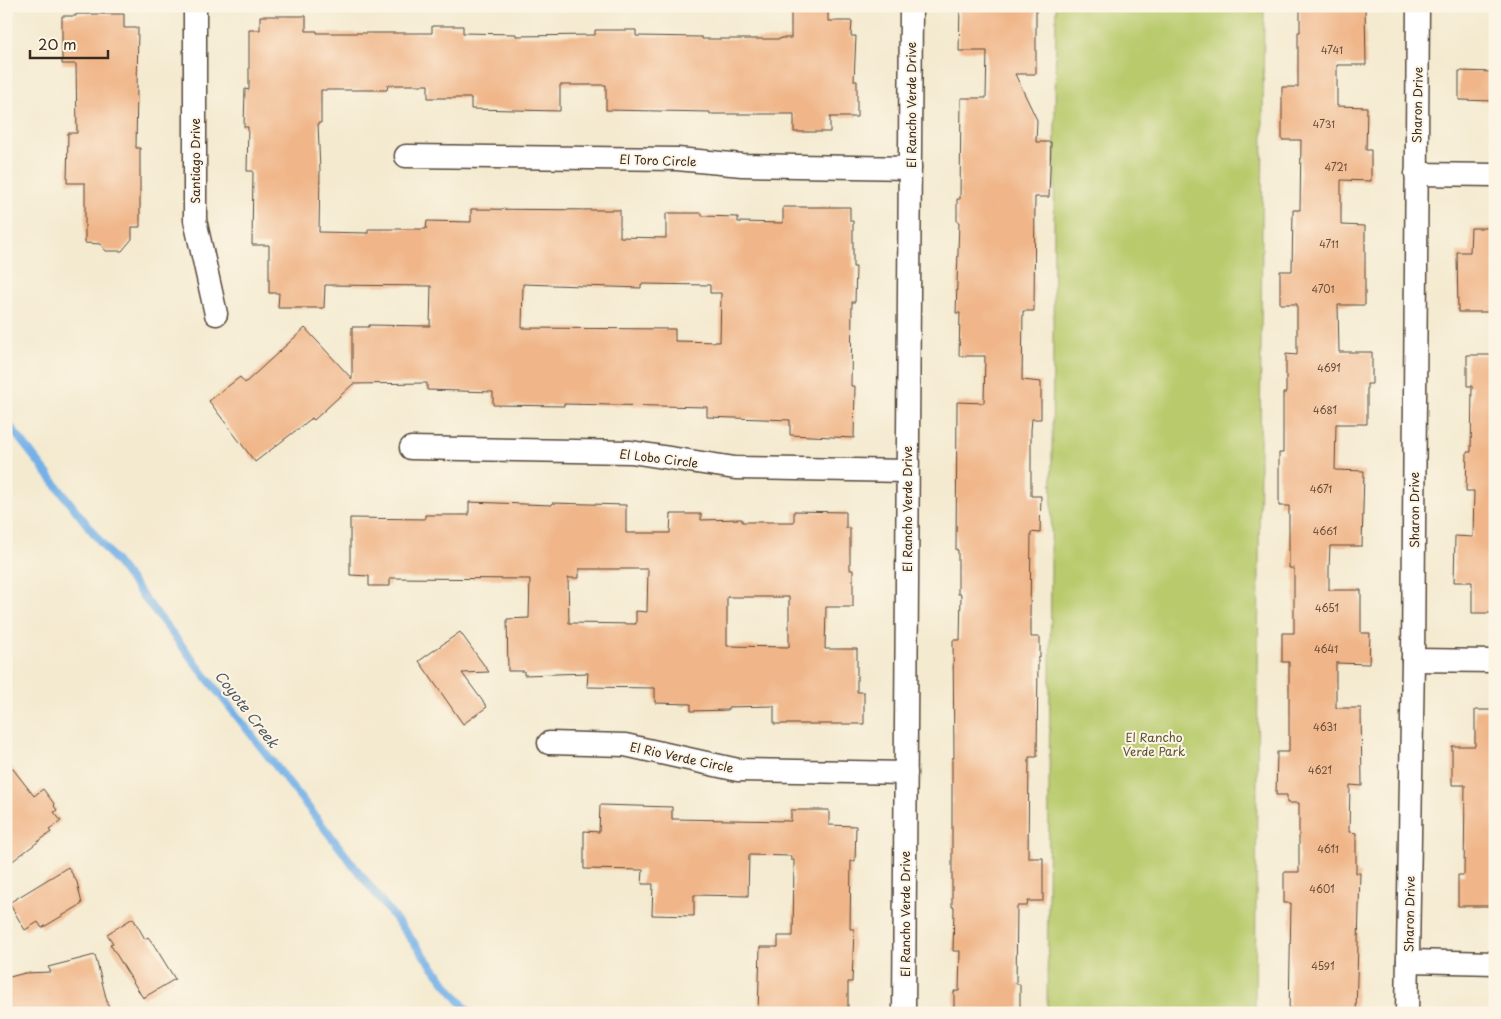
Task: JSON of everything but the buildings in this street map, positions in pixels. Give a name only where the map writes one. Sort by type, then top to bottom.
[{"type":"street","name":"Santiago Drive","points":[[195,6],[195,220],[216,314]]},
{"type":"street","name":"El Rancho Verde Drive","points":[[904,1013],[911,6]]},
{"type":"street","name":"Sharon Drive","points":[[1407,1013],[1413,660],[1418,6]]},
{"type":"street","name":"El Toro Circle","points":[[406,156],[677,159],[742,165],[910,168]]},
{"type":"street","points":[[1416,174],[1495,175]]},
{"type":"street","name":"El Lobo Circle","points":[[412,448],[630,452],[735,468],[907,471]]},
{"type":"street","points":[[1413,660],[1495,661]]},
{"type":"street","name":"El Rio Verde Circle","points":[[549,743],[624,745],[738,770],[906,773]]},
{"type":"street","points":[[1408,961],[1495,963]]},
{"type":"green space","name":"El Rancho Verde Park","points":[[1056,6],[1264,6],[1255,1013],[1047,1013]]},
{"type":"waterway","name":"Coyote Creek","points":[[6,421],[469,1013]]}]
